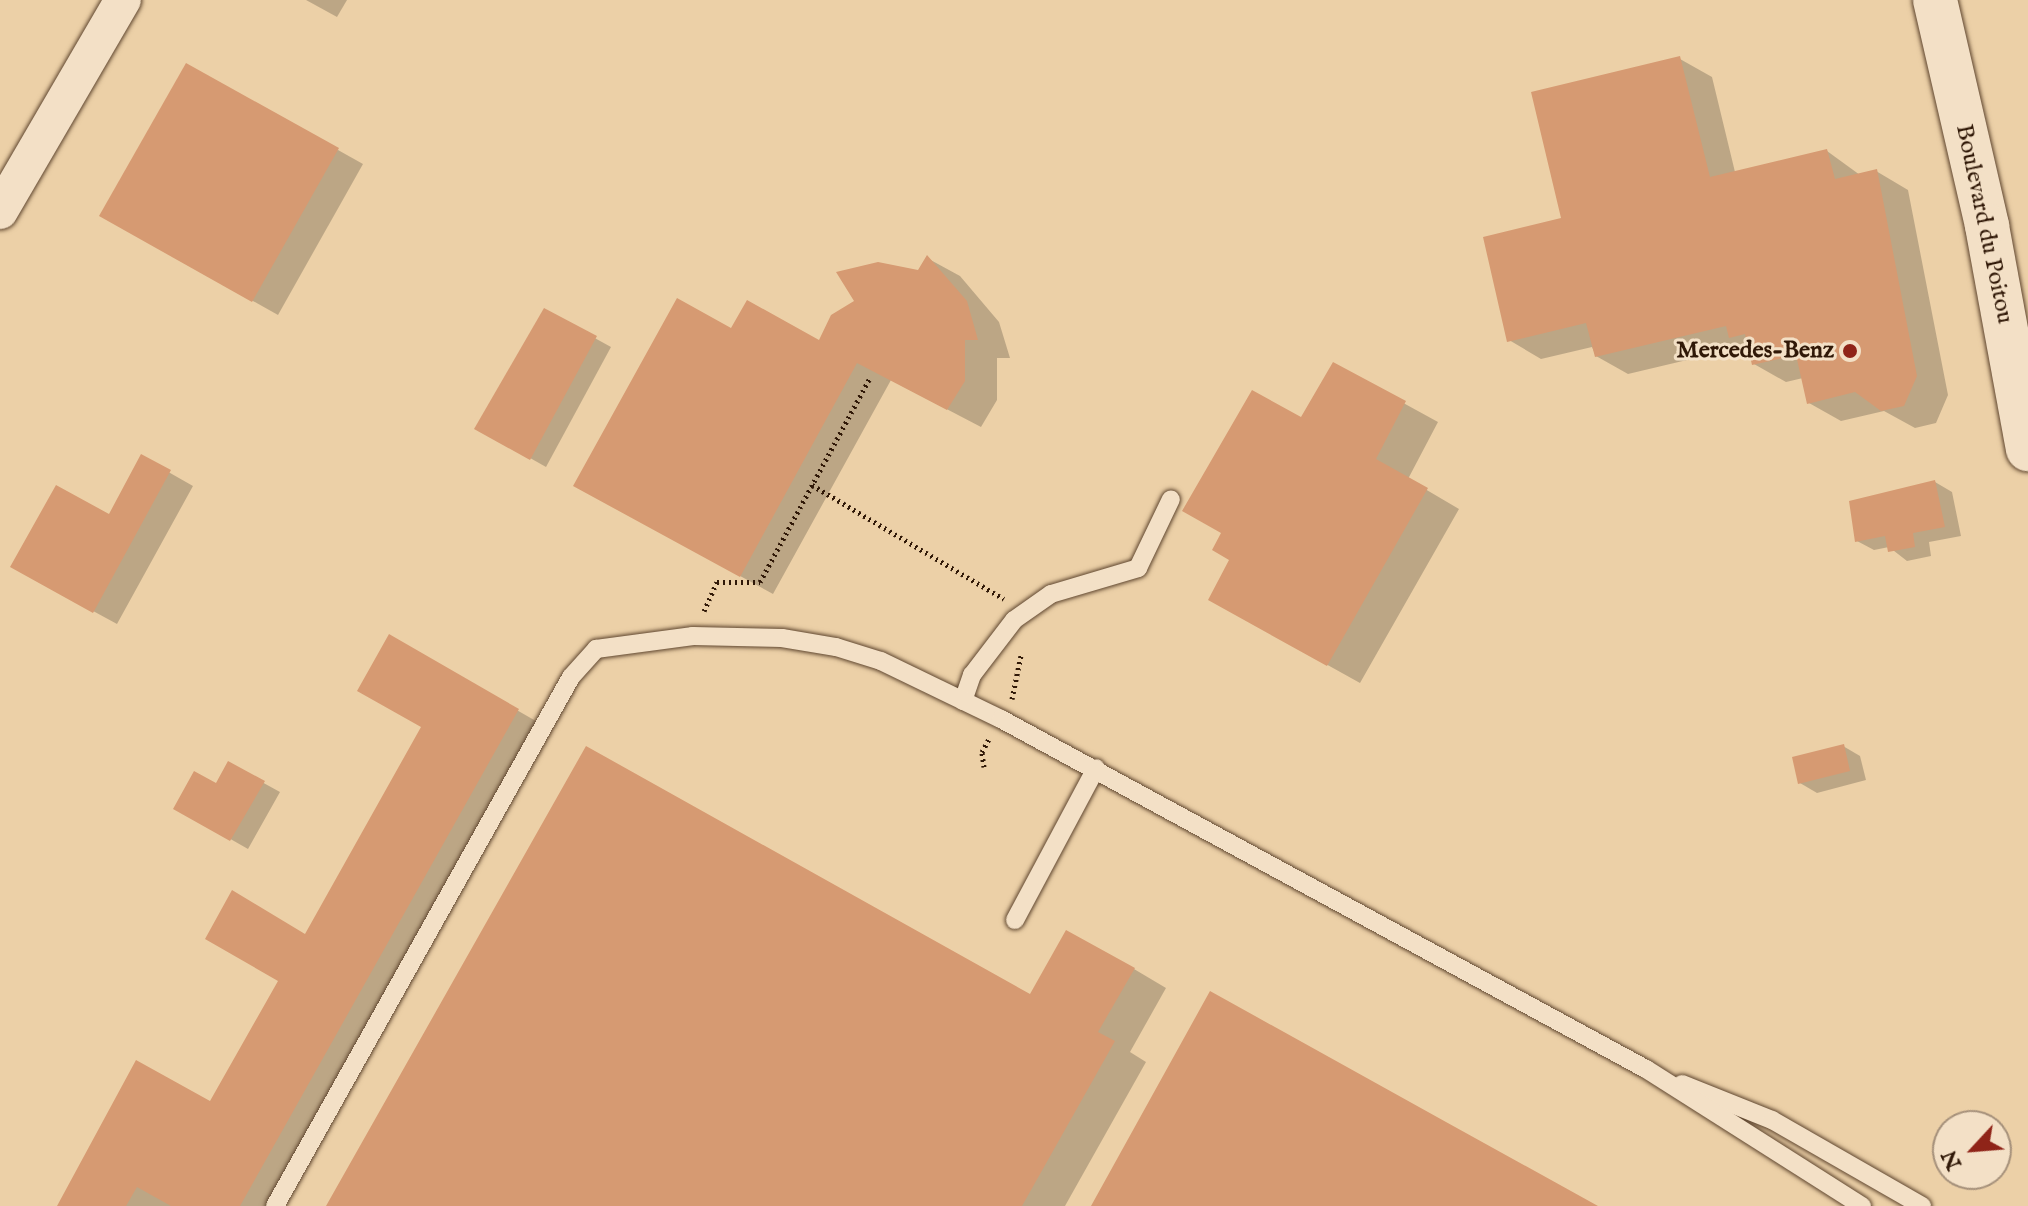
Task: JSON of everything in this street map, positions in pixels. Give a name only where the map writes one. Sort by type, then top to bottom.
[{"type":"main road","name":"Boulevard du Poitou","points":[[1935,0],[1987,226],[2028,449]]},
{"type":"street","points":[[0,211],[123,0]]},
{"type":"lane","points":[[963,701],[972,675],[995,642],[1026,612],[1051,594],[1138,568],[1171,499]]},
{"type":"lane","points":[[275,1206],[571,677],[596,649],[693,636],[782,638],[836,647],[881,661],[1001,719],[1646,1069],[1862,1206]]},
{"type":"lane","points":[[1015,920],[1096,768]]},
{"type":"lane","points":[[1646,1069],[1772,1120],[1922,1206]]},
{"type":"path","points":[[693,636],[717,582],[760,582],[870,378]]},
{"type":"path","points":[[812,485],[1026,612],[1030,627],[1015,693],[982,752],[984,767]]},
{"type":"building","points":[[1680,56],[1710,177],[1827,149],[1835,179],[1877,169],[1917,376],[1904,406],[1881,411],[1855,392],[1807,404],[1796,355],[1752,365],[1745,334],[1729,338],[1726,326],[1595,357],[1586,323],[1507,342],[1483,237],[1561,218],[1531,92]]},
{"type":"building","points":[[186,63],[339,148],[252,302],[99,216]]},
{"type":"building","points":[[927,255],[967,301],[978,340],[965,340],[965,381],[947,410],[857,363],[740,577],[573,486],[677,298],[731,328],[747,300],[819,340],[831,315],[854,301],[836,272],[878,262],[918,270]]},
{"type":"building","points":[[544,308],[597,336],[530,460],[474,429]]},
{"type":"building","points":[[1333,362],[1406,401],[1376,459],[1428,488],[1327,666],[1208,600],[1229,560],[1212,550],[1221,533],[1182,511],[1252,390],[1301,417]]},
{"type":"building","points":[[141,454],[171,470],[93,613],[10,567],[56,485],[109,514]]},
{"type":"building","points":[[1935,480],[1945,527],[1913,533],[1915,547],[1888,552],[1885,536],[1855,542],[1849,501]]},
{"type":"building","points":[[389,634],[519,709],[240,1206],[171,1206],[137,1187],[126,1206],[57,1206],[136,1060],[210,1101],[278,981],[205,939],[232,890],[305,934],[421,727],[357,691]]},
{"type":"building","points":[[1844,744],[1850,771],[1798,784],[1792,757]]},
{"type":"building","points":[[586,746],[1030,994],[1066,930],[1135,968],[1098,1032],[1115,1041],[1022,1206],[326,1206]]},
{"type":"building","points":[[228,761],[265,781],[230,841],[173,809],[194,771],[216,783]]},
{"type":"building","points":[[1210,991],[1446,1122],[1598,1206],[1091,1206]]},
{"type":"place","name":"Mercedes-Benz","points":[[1850,351]]}]
